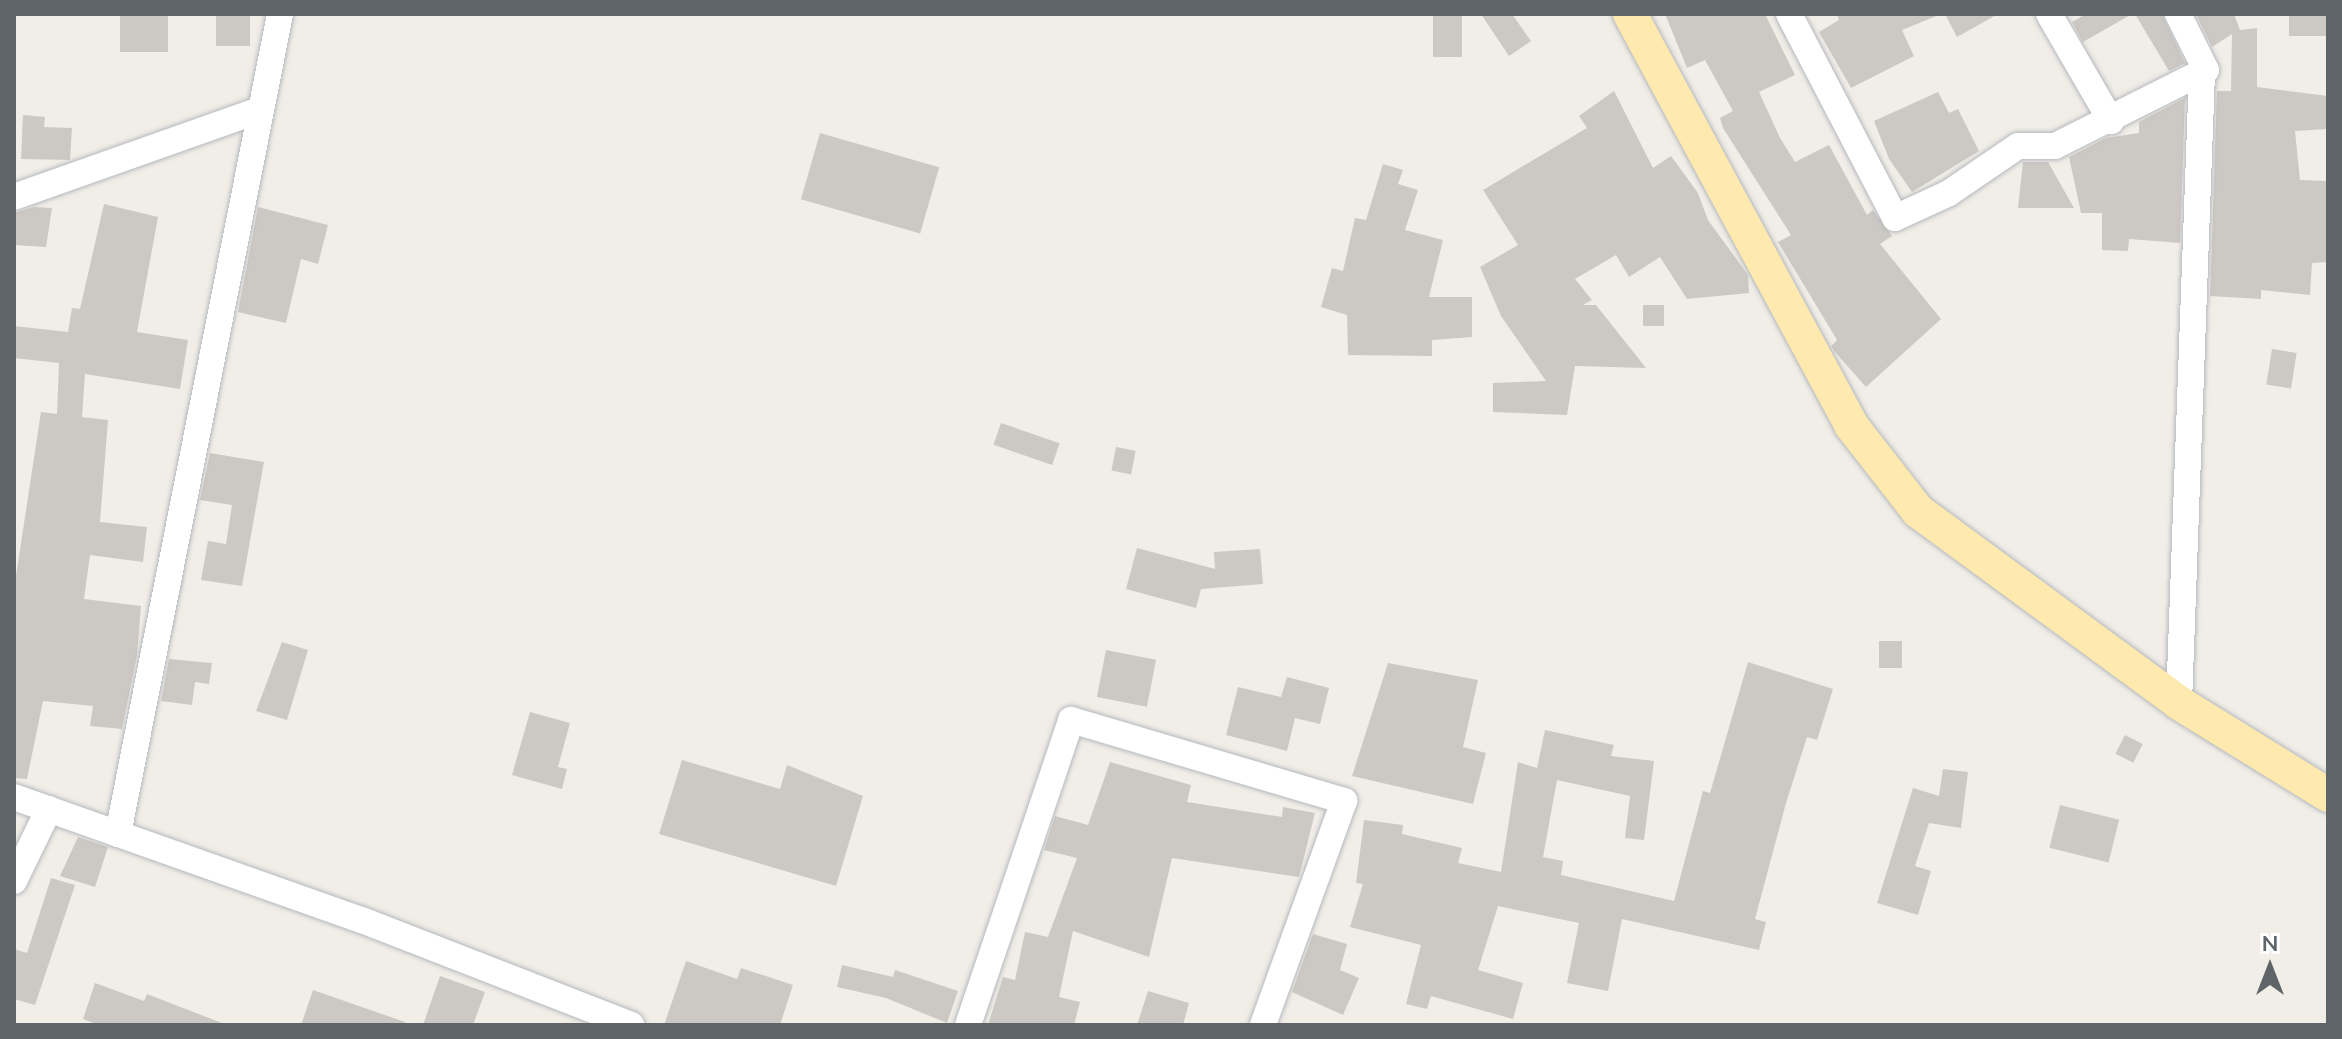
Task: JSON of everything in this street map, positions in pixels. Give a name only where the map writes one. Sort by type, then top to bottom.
[{"type":"main road","points":[[1639,17],[1851,425],[1918,511],[2179,703],[2328,795]]},
{"type":"street","points":[[118,834],[257,111],[280,14]]},
{"type":"street","points":[[1789,14],[1895,218],[1949,193],[2018,146],[2055,146],[2111,121],[2206,70],[2178,14]]},
{"type":"street","points":[[2049,14],[2111,121]]},
{"type":"street","points":[[2179,703],[2202,72]]},
{"type":"street","points":[[14,197],[257,111]]},
{"type":"street","points":[[968,1025],[1071,720],[1344,801],[1263,1025]]},
{"type":"street","points":[[14,797],[631,1025]]},
{"type":"street","points":[[14,881],[49,809]]},
{"type":"building","points":[[120,14],[168,14],[168,52],[120,52]]},
{"type":"building","points":[[216,14],[250,14],[250,46],[216,46]]},
{"type":"building","points":[[1433,14],[1462,14],[1462,57],[1433,57]]},
{"type":"building","points":[[1481,14],[1512,14],[1531,41],[1509,56]]},
{"type":"building","points":[[1665,14],[1765,14],[1795,75],[1759,92],[1780,138],[1795,162],[1829,145],[1867,215],[1873,210],[1892,236],[1880,244],[1941,319],[1866,387],[1831,346],[1837,340],[1778,242],[1791,235],[1723,128],[1720,118],[1733,111],[1705,60],[1687,68]]},
{"type":"building","points":[[1837,14],[1939,15],[1902,30],[1914,56],[1851,88],[1819,32],[1839,20]]},
{"type":"building","points":[[1945,14],[1998,14],[1957,37]]},
{"type":"building","points":[[2086,14],[2132,14],[2083,42],[2072,22]]},
{"type":"building","points":[[2135,14],[2162,14],[2185,63],[2169,71]]},
{"type":"building","points":[[2196,14],[2234,14],[2240,30],[2257,28],[2257,87],[2328,96],[2328,129],[2295,131],[2300,180],[2328,181],[2328,262],[2312,263],[2310,295],[2261,290],[2261,299],[2210,296],[2217,91],[2231,91],[2232,34],[2212,47]]},
{"type":"building","points":[[2289,14],[2328,14],[2328,36],[2289,36]]},
{"type":"building","points":[[1614,91],[1653,168],[1671,156],[1698,193],[1708,220],[1748,275],[1749,293],[1687,299],[1660,257],[1629,277],[1616,255],[1575,279],[1592,300],[1583,305],[1596,305],[1646,368],[1575,366],[1567,415],[1493,412],[1493,383],[1546,381],[1501,316],[1480,267],[1518,245],[1483,190],[1587,128],[1579,116]]},
{"type":"building","points":[[1938,92],[1949,113],[1958,109],[1979,151],[1912,192],[1889,159],[1874,121]]},
{"type":"building","points":[[2185,98],[2180,243],[2129,239],[2128,251],[2102,250],[2102,213],[2081,213],[2069,157],[2106,138],[2139,133],[2139,122]]},
{"type":"building","points":[[23,115],[45,117],[44,127],[72,128],[70,160],[21,159]]},
{"type":"building","points":[[820,133],[939,167],[920,234],[801,199]]},
{"type":"building","points":[[2023,162],[2048,162],[2074,208],[2018,208]]},
{"type":"building","points":[[1383,164],[1403,170],[1398,184],[1418,190],[1405,230],[1443,240],[1429,297],[1472,297],[1472,337],[1432,340],[1432,356],[1348,355],[1347,315],[1321,307],[1332,268],[1343,271],[1355,218],[1366,220]]},
{"type":"building","points":[[104,204],[158,217],[137,332],[188,340],[180,389],[85,374],[82,417],[108,420],[100,522],[147,527],[143,562],[90,555],[84,599],[141,606],[137,655],[122,729],[90,726],[93,706],[43,701],[27,779],[14,778],[14,589],[41,412],[57,414],[59,363],[14,358],[14,326],[68,332],[72,308],[80,309]]},
{"type":"building","points":[[34,207],[52,208],[46,247],[14,245],[14,213]]},
{"type":"building","points":[[258,207],[328,225],[318,264],[301,259],[286,323],[238,312]]},
{"type":"building","points":[[1643,305],[1664,305],[1664,326],[1643,326]]},
{"type":"building","points":[[2272,349],[2297,353],[2291,388],[2266,385]]},
{"type":"building","points":[[1001,423],[1060,443],[1052,465],[994,445]]},
{"type":"building","points":[[1116,447],[1136,451],[1131,474],[1111,471]]},
{"type":"building","points":[[210,453],[264,462],[242,586],[201,580],[208,541],[226,544],[232,505],[200,500]]},
{"type":"building","points":[[1137,548],[1215,569],[1214,552],[1260,549],[1263,584],[1201,589],[1196,608],[1126,589]]},
{"type":"building","points":[[1879,641],[1902,641],[1902,668],[1879,668]]},
{"type":"building","points":[[282,642],[308,650],[287,720],[256,711]]},
{"type":"building","points":[[1106,650],[1156,660],[1147,707],[1097,697]]},
{"type":"building","points":[[169,659],[212,663],[209,684],[195,682],[192,705],[161,701]]},
{"type":"building","points":[[1748,662],[1833,689],[1817,740],[1807,737],[1786,803],[1755,919],[1766,922],[1759,950],[1622,919],[1608,991],[1567,983],[1579,923],[1498,906],[1478,970],[1523,983],[1513,1019],[1431,996],[1427,1009],[1406,1004],[1421,945],[1350,927],[1363,884],[1356,883],[1364,820],[1403,825],[1402,834],[1462,848],[1458,863],[1501,872],[1518,762],[1537,768],[1545,730],[1614,745],[1611,756],[1654,761],[1644,840],[1625,838],[1630,796],[1557,780],[1543,857],[1563,861],[1561,875],[1674,901],[1703,791],[1710,793]]},
{"type":"building","points":[[1388,663],[1478,680],[1463,747],[1486,753],[1473,804],[1352,776]]},
{"type":"building","points":[[1287,677],[1329,688],[1320,724],[1295,718],[1287,751],[1226,735],[1238,687],[1281,697]]},
{"type":"building","points":[[530,712],[570,723],[558,767],[567,769],[562,789],[512,775]]},
{"type":"building","points":[[2125,735],[2143,744],[2133,763],[2115,754]]},
{"type":"building","points":[[682,760],[780,789],[787,765],[863,796],[836,886],[659,834]]},
{"type":"building","points":[[1110,762],[1191,785],[1187,802],[1282,817],[1283,807],[1315,813],[1299,877],[1172,858],[1149,957],[1073,931],[1059,997],[1080,1002],[1074,1025],[988,1025],[1003,977],[1015,980],[1025,932],[1048,937],[1077,858],[1044,850],[1055,816],[1088,825]]},
{"type":"building","points":[[1943,769],[1968,772],[1961,828],[1929,823],[1915,866],[1931,871],[1918,915],[1877,903],[1913,788],[1939,796]]},
{"type":"building","points":[[2060,805],[2119,820],[2109,862],[2049,848]]},
{"type":"building","points":[[78,837],[108,847],[95,887],[60,876]]},
{"type":"building","points":[[51,878],[75,885],[35,1005],[14,999],[14,949],[27,953]]},
{"type":"building","points":[[1313,934],[1347,944],[1340,970],[1359,978],[1343,1015],[1292,992]]},
{"type":"building","points":[[686,961],[737,979],[741,968],[793,985],[780,1025],[664,1025]]},
{"type":"building","points":[[842,965],[893,977],[895,970],[958,991],[947,1023],[886,998],[837,987]]},
{"type":"building","points":[[440,976],[485,992],[473,1025],[423,1025]]},
{"type":"building","points":[[95,983],[144,1001],[147,994],[227,1025],[99,1025],[83,1019]]},
{"type":"building","points":[[313,990],[405,1022],[404,1025],[301,1025]]},
{"type":"building","points":[[1148,991],[1189,1003],[1183,1025],[1137,1025]]}]
